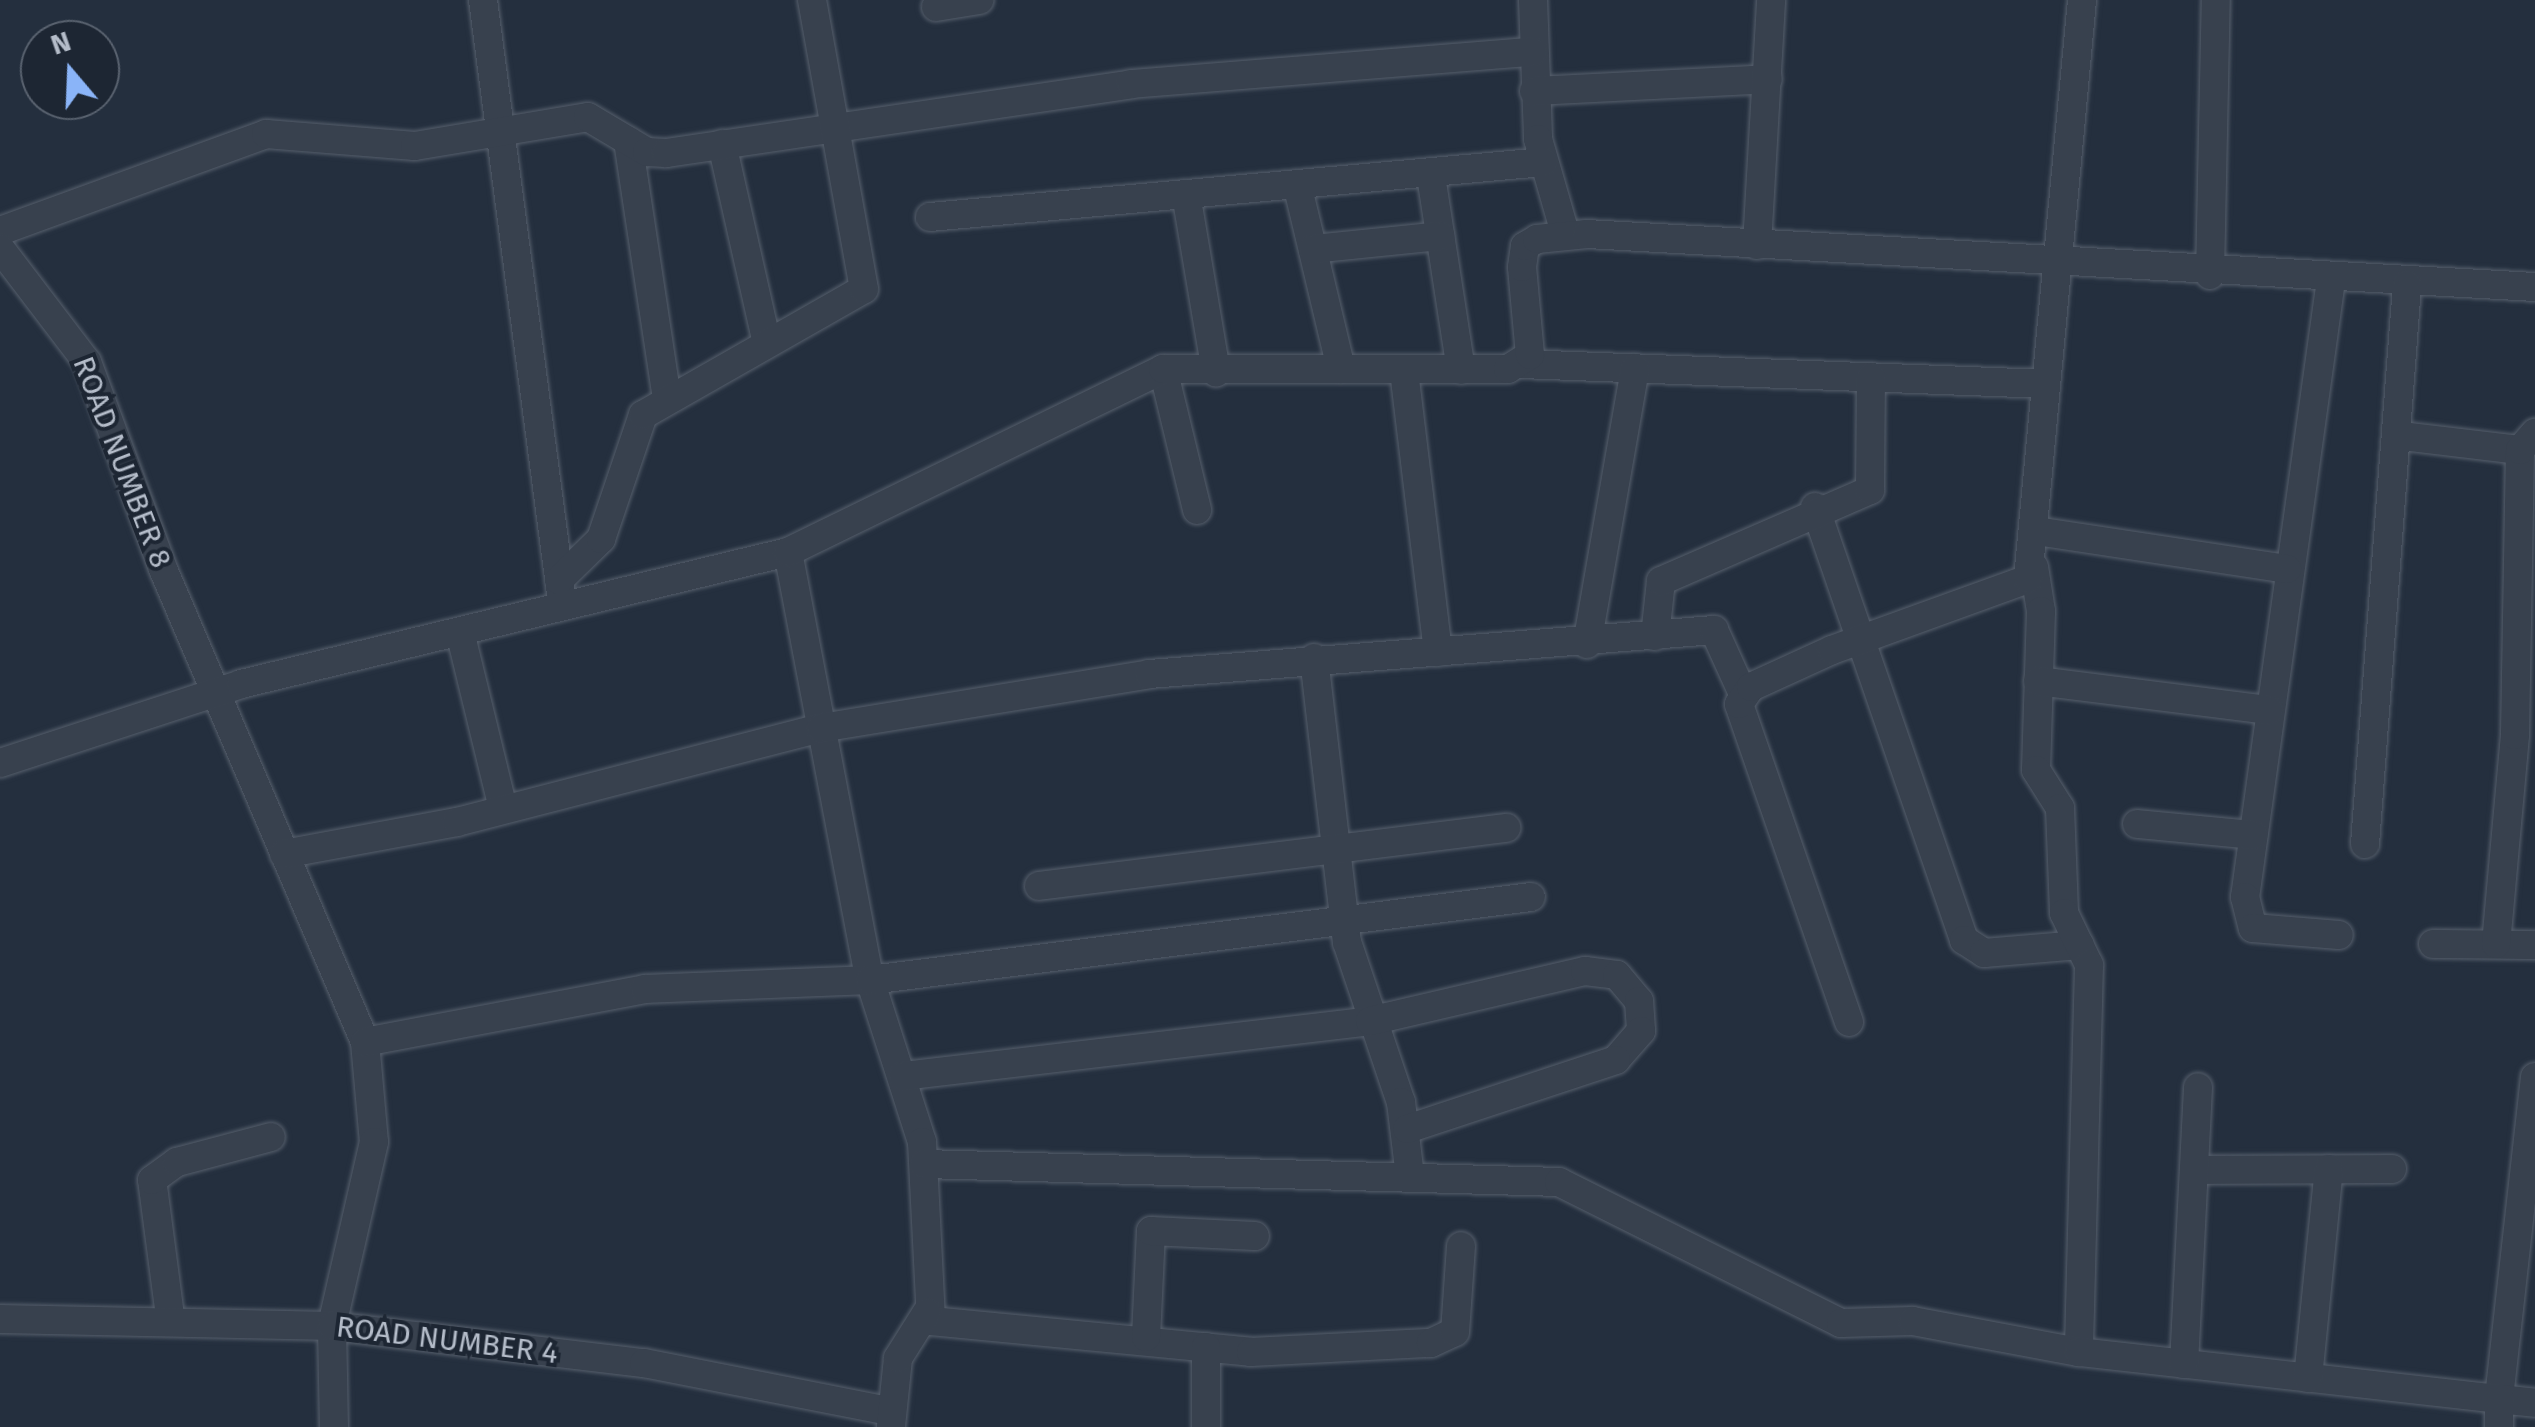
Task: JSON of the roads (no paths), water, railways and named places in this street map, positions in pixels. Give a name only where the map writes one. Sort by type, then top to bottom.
[{"type":"street","points":[[483,0],[504,132],[561,594]]},
{"type":"street","points":[[561,594],[601,540],[627,440],[667,398],[766,339],[844,308],[864,289],[840,124],[812,0]]},
{"type":"street","points":[[936,7],[979,0]]},
{"type":"street","points":[[1533,0],[1534,91],[1544,162],[1565,234]]},
{"type":"street","points":[[1757,245],[1771,0]]},
{"type":"street","points":[[2079,1352],[2090,965],[2064,913],[2060,808],[2036,770],[2034,567],[2046,384],[2064,266],[2082,0]]},
{"type":"street","points":[[2210,275],[2216,0]]},
{"type":"street","points":[[0,231],[266,134],[415,146],[588,116],[628,141],[666,153],[840,124],[1131,84],[1533,52]]},
{"type":"street","points":[[1534,91],[1768,80]]},
{"type":"street","points":[[628,141],[667,398]]},
{"type":"street","points":[[722,144],[766,339]]},
{"type":"street","points":[[930,216],[1298,188],[1544,162]]},
{"type":"street","points":[[1431,176],[1461,370]]},
{"type":"street","points":[[1298,188],[1342,369]]},
{"type":"street","points":[[1186,194],[1216,372]]},
{"type":"street","points":[[1521,364],[1532,340],[1525,246],[1565,234],[2210,275],[2535,287]]},
{"type":"street","points":[[1313,249],[1440,236]]},
{"type":"street","name":"ROAD NUMBER 8","points":[[0,248],[87,362],[218,692],[364,1042],[374,1142],[332,1326],[334,1427]]},
{"type":"street","points":[[2331,280],[2287,569],[2245,897],[2254,928],[2339,935]]},
{"type":"street","points":[[2365,844],[2402,436],[2407,285]]},
{"type":"street","points":[[0,764],[218,692],[460,632],[561,594],[788,552],[1164,369],[1404,371],[1521,364],[2046,384]]},
{"type":"street","points":[[1587,644],[1635,368]]},
{"type":"street","points":[[1164,369],[1197,510]]},
{"type":"street","points":[[1404,371],[1438,652]]},
{"type":"street","points":[[1655,636],[1661,581],[1743,551],[1814,507],[1870,490],[1871,378]]},
{"type":"street","points":[[2402,436],[2528,442],[2515,735],[2496,944]]},
{"type":"street","points":[[1814,507],[1964,940],[1984,953],[2080,945]]},
{"type":"street","points":[[2036,531],[2287,569]]},
{"type":"street","points":[[788,552],[870,980],[903,1076],[924,1164],[927,1312],[898,1358],[890,1419]]},
{"type":"street","points":[[1743,694],[1858,643],[2018,588],[2034,567]]},
{"type":"street","points":[[460,632],[503,809]]},
{"type":"street","points":[[284,854],[503,809],[821,728],[982,696],[1314,658],[1722,634],[1743,694],[1741,718],[1849,1022]]},
{"type":"street","points":[[1314,658],[1315,716],[1342,852],[1345,924],[1370,1022],[1407,1129],[1410,1176]]},
{"type":"street","points":[[2038,681],[2269,710]]},
{"type":"street","points":[[2137,824],[2253,836]]},
{"type":"street","points":[[1039,886],[1342,852],[1506,828]]},
{"type":"street","points":[[364,1042],[644,988],[870,980],[1345,924],[1532,897]]},
{"type":"street","points":[[2433,944],[2535,944]]},
{"type":"street","points":[[903,1076],[1370,1022],[1586,971],[1617,975],[1639,1001],[1641,1032],[1616,1060],[1407,1129]]},
{"type":"street","points":[[2499,1427],[2535,1077]]},
{"type":"street","points":[[2184,1364],[2198,1170],[2198,1087]]},
{"type":"street","points":[[170,1316],[152,1180],[178,1162],[271,1137]]},
{"type":"street","points":[[924,1164],[1005,1173],[1105,1166],[1286,1179],[1410,1176],[1559,1182],[1841,1323],[1912,1321],[2079,1352],[2535,1402]]},
{"type":"street","points":[[2308,1378],[2330,1169]]},
{"type":"street","points":[[2198,1170],[2392,1169]]},
{"type":"street","points":[[1146,1337],[1150,1231],[1254,1236]]},
{"type":"street","points":[[927,1312],[952,1327],[1146,1337],[1273,1353],[1446,1340],[1459,1318],[1461,1246]]},
{"type":"street","name":"ROAD NUMBER 4","points":[[0,1319],[170,1316],[332,1326],[644,1362],[890,1419]]},
{"type":"street","points":[[1206,1346],[1206,1427]]}]
